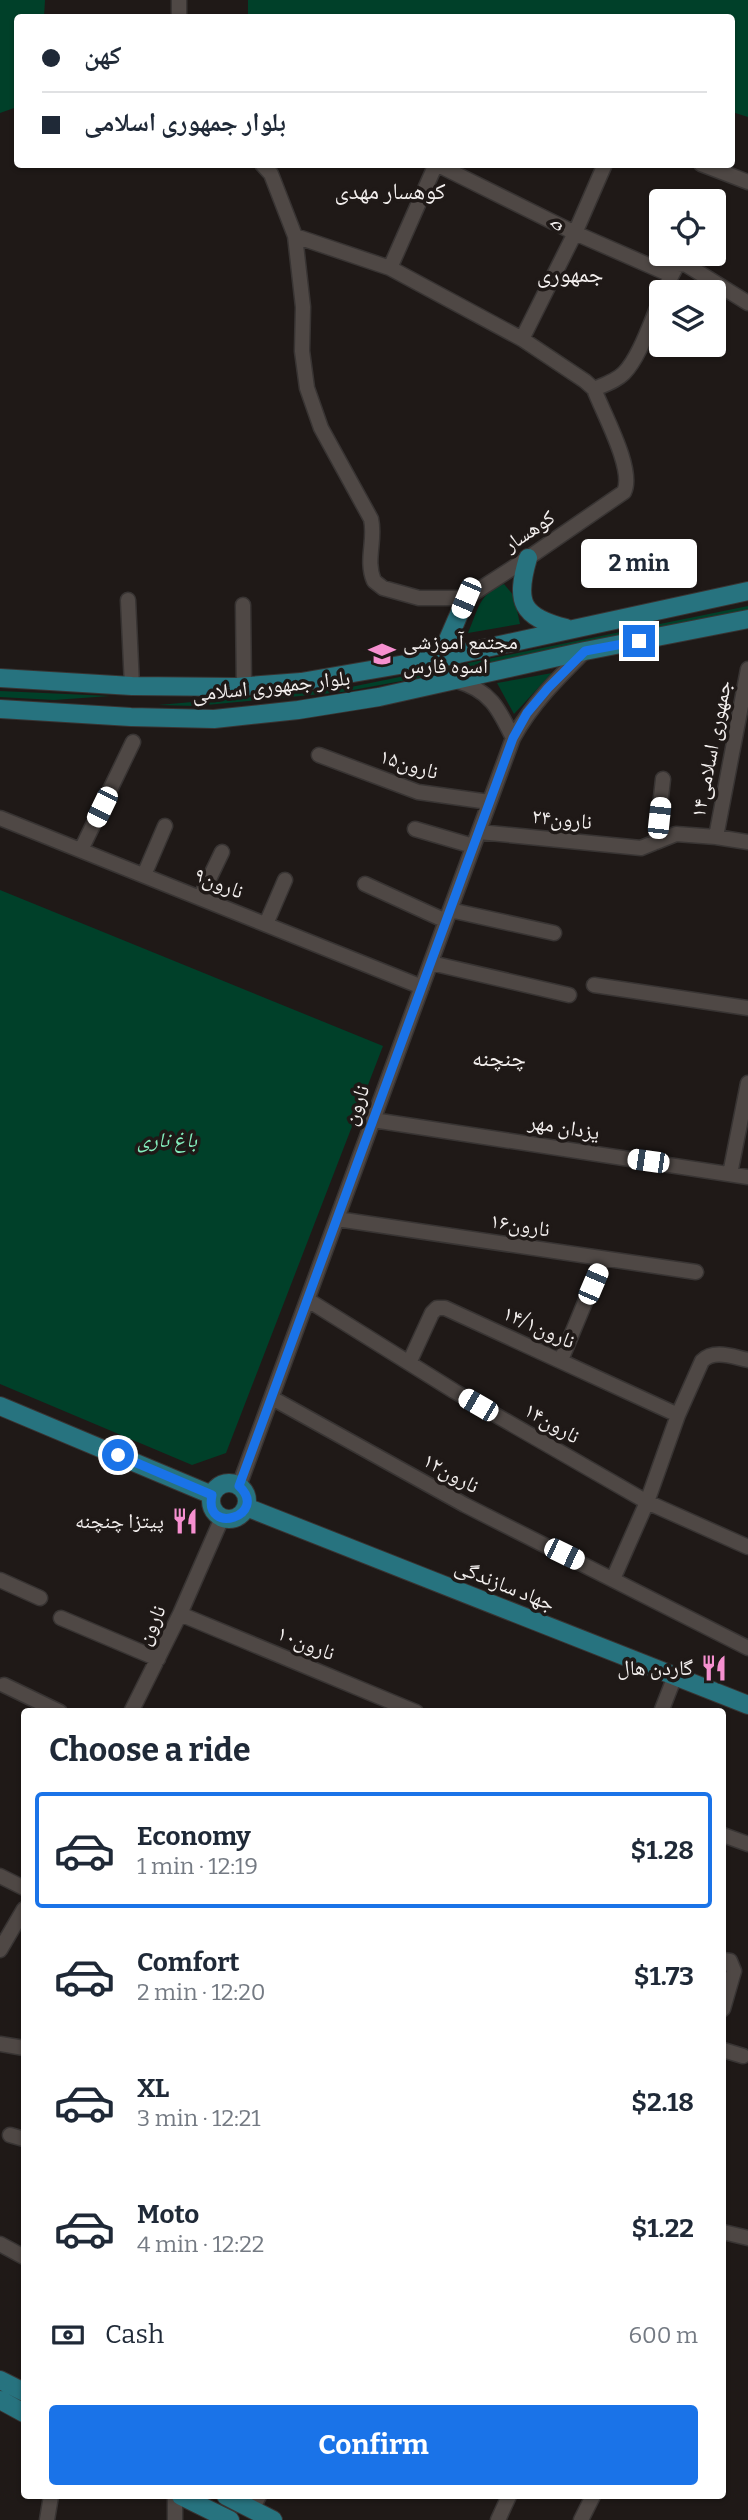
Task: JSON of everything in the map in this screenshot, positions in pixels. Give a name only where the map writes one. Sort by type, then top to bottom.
[{"type":"main road","points":[[528,558],[521,584],[522,598],[530,612],[543,622],[570,629]]},
{"type":"main road","name":"بلوار جمهوری اسلامی","points":[[0,678],[132,686],[244,687],[301,682],[440,658],[748,591]]},
{"type":"main road","points":[[440,658],[466,598]]},
{"type":"main road","name":"بلوار جمهوری اسلامی","points":[[0,709],[214,719],[379,697],[585,651],[748,619]]},
{"type":"main road","points":[[131,717],[132,686]]},
{"type":"main road","points":[[0,1406],[212,1495]]},
{"type":"main road","points":[[223,1484],[239,1486],[246,1496],[246,1507],[239,1516],[222,1518],[217,1515],[211,1506],[212,1495],[223,1484]]},
{"type":"main road","name":"جهاد سازندگی","points":[[246,1507],[748,1705]]},
{"type":"main road","points":[[0,2380],[21,2390]]},
{"type":"main road","points":[[0,2400],[21,2411]]},
{"type":"main road","points":[[186,2499],[230,2520]]},
{"type":"main road","points":[[255,2502],[273,2520]]},
{"type":"street","points":[[266,168],[271,174],[295,236],[303,307],[302,351],[307,388],[321,428],[371,519],[374,530],[369,559],[374,581],[383,588],[419,598],[466,598]]},
{"type":"street","points":[[390,268],[434,168]]},
{"type":"street","points":[[444,168],[575,233],[671,275]]},
{"type":"street","name":"۵","points":[[523,339],[603,168]]},
{"type":"street","points":[[711,168],[748,182]]},
{"type":"street","name":"کوهسار","points":[[295,236],[390,268],[523,339],[574,372],[594,389],[625,466],[626,487],[621,494],[466,598]]},
{"type":"street","points":[[669,280],[677,265],[685,264],[748,303]]},
{"type":"street","points":[[594,389],[615,380],[625,372],[633,361],[649,324]]},
{"type":"street","points":[[128,600],[132,686]]},
{"type":"street","points":[[243,605],[244,687]]},
{"type":"street","name":"نارون","points":[[239,1486],[513,738],[527,713],[585,651]]},
{"type":"street","name":"جمهوری اسلامی۱۴","points":[[716,837],[748,668]]},
{"type":"street","points":[[457,681],[474,686],[484,693],[503,717],[513,738]]},
{"type":"street","points":[[81,850],[133,742]]},
{"type":"street","name":"نارون۱۵","points":[[319,755],[418,792],[489,802]]},
{"type":"street","points":[[663,779],[656,842],[676,834],[748,843]]},
{"type":"street","name":"نارون۹","points":[[0,818],[422,988]]},
{"type":"street","points":[[144,875],[164,826]]},
{"type":"street","name":"نارون۲۴","points":[[415,829],[476,839],[641,848],[656,842]]},
{"type":"street","points":[[200,898],[222,852]]},
{"type":"street","points":[[266,924],[285,880]]},
{"type":"street","points":[[365,884],[448,916],[554,933]]},
{"type":"street","points":[[431,963],[569,995]]},
{"type":"street","points":[[594,985],[748,1008]]},
{"type":"street","points":[[730,1174],[748,1083]]},
{"type":"street","name":"یزدان مهر","points":[[373,1120],[748,1177]]},
{"type":"street","name":"نارون۱۶","points":[[337,1219],[696,1272]]},
{"type":"street","points":[[561,1360],[603,1259]]},
{"type":"street","name":"نارون۱۴","points":[[308,1300],[454,1391],[647,1502],[748,1547]]},
{"type":"street","name":"۱۴/۱نارون","points":[[409,1363],[432,1314],[437,1308],[445,1308],[678,1415]]},
{"type":"street","points":[[613,1579],[647,1502],[678,1415],[702,1361],[716,1354],[748,1360]]},
{"type":"street","name":"نارون۱۲","points":[[271,1398],[465,1505],[748,1648]]},
{"type":"street","name":"نارون","points":[[133,1708],[159,1659],[222,1518]]},
{"type":"street","points":[[0,1580],[40,1598]]},
{"type":"street","name":"نارون۱۰","points":[[180,1614],[406,1708]]},
{"type":"street","points":[[61,1618],[159,1659]]},
{"type":"street","points":[[662,1708],[675,1676]]},
{"type":"street","points":[[4,1685],[52,1708]]},
{"type":"street","points":[[726,1836],[748,1844]]},
{"type":"street","points":[[0,1876],[21,1886]]},
{"type":"street","points":[[0,1950],[20,1924]]},
{"type":"street","points":[[726,1999],[734,1971],[728,1963]]},
{"type":"street","points":[[726,2051],[743,2056]]},
{"type":"street","points":[[726,2233],[748,2238]]},
{"type":"street","points":[[0,2244],[21,2255]]},
{"type":"street","points":[[47,2520],[50,2499]]},
{"type":"street","points":[[175,2499],[175,2520]]},
{"type":"street","points":[[498,2520],[508,2499]]},
{"type":"street","points":[[581,2520],[592,2499]]},
{"type":"green space","points":[[0,0],[45,0],[44,14],[14,14],[14,108],[0,113]]},
{"type":"green space","points":[[248,0],[748,0],[748,117],[735,113],[735,14],[248,14]]},
{"type":"green space","points":[[504,584],[514,596],[520,624],[468,633],[484,597]]},
{"type":"green space","points":[[748,606],[748,611],[543,655],[342,692],[196,706],[158,705],[341,689]]},
{"type":"green space","points":[[552,673],[514,714],[497,683]]},
{"type":"green space","points":[[0,691],[110,696],[54,700],[0,697]]},
{"type":"green space","name":"باغ ناری","points":[[0,890],[383,1046],[226,1453],[192,1465],[0,1384]]},
{"type":"place","name":"مجتمع آموزشی اسوه فارس","points":[[382,654]]},
{"type":"place","name":"پیتزا چنچنه","points":[[185,1521]]},
{"type":"place","name":"گاردن هال","points":[[714,1668]]},
{"type":"district","name":"کوهسار مهدی","points":[[390,191]]},
{"type":"district","name":"جمهوری","points":[[570,274]]},
{"type":"district","name":"چنچنه","points":[[499,1058]]},
{"type":"route","points":[[118,1455],[212,1495],[211,1506],[222,1518],[233,1518],[243,1512],[247,1501],[239,1486],[513,738],[527,713],[585,651],[639,641]]}]
